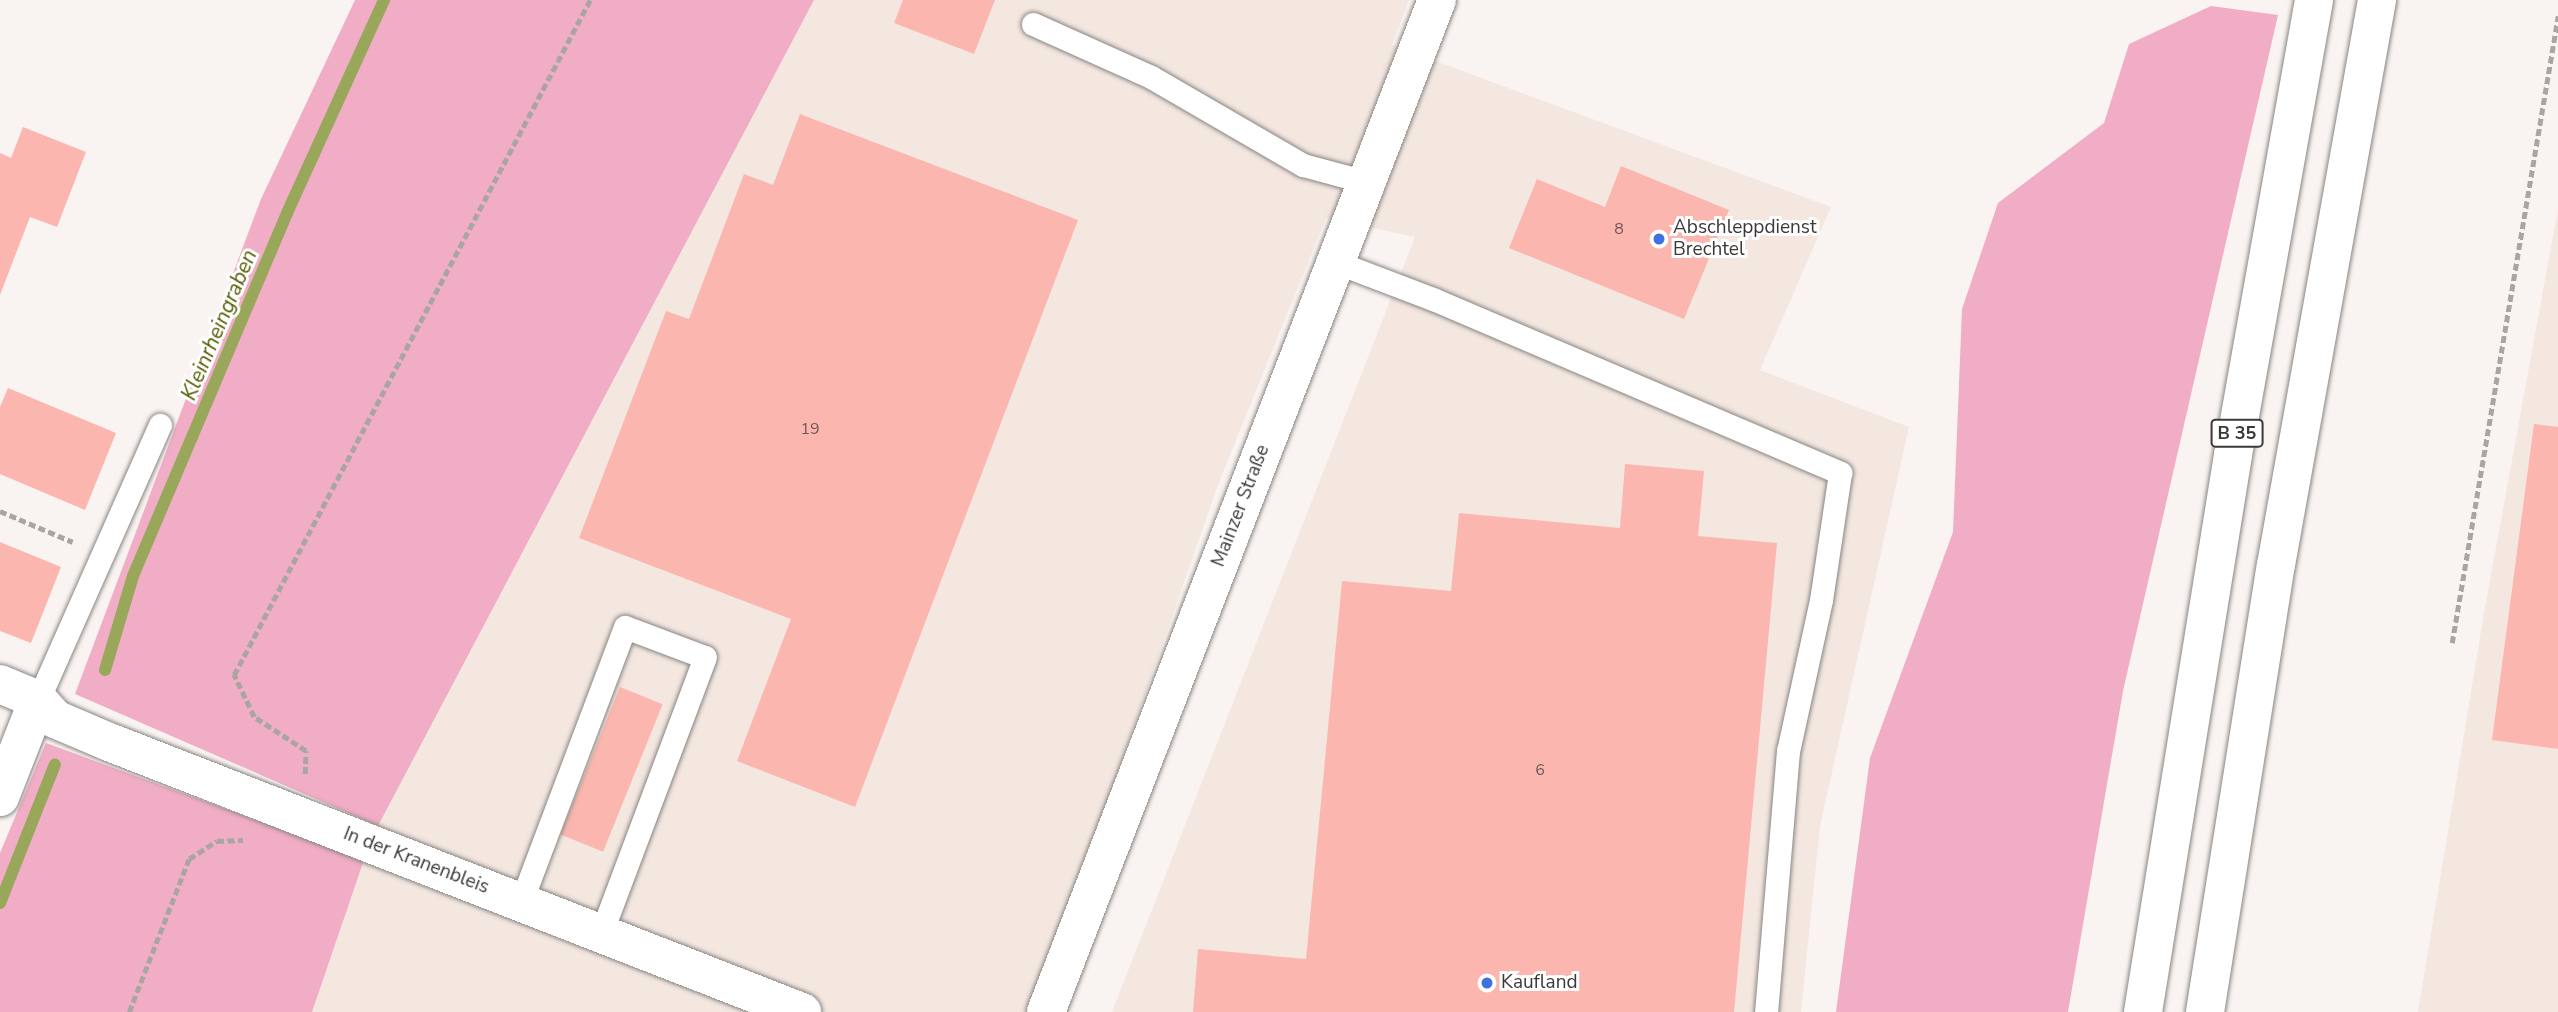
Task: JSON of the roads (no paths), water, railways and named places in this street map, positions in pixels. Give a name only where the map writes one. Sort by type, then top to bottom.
[{"type":"main road","name":"Mainzer Straße","points":[[1045,1012],[1437,0]]},
{"type":"main road","name":"B 35","points":[[2143,1012],[2233,455],[2312,13]]},
{"type":"main road","points":[[2204,1012],[2276,565],[2374,18]]},
{"type":"main road","name":"In der Kranenbleis","points":[[0,684],[109,742],[802,1012]]},
{"type":"main road","points":[[0,797],[46,709]]},
{"type":"lane","points":[[1033,24],[1151,77],[1303,165],[1366,183]]},
{"type":"lane","points":[[1336,262],[1433,299],[1840,473],[1821,600],[1788,751],[1766,1012]]},
{"type":"lane","points":[[46,709],[103,554],[160,425]]},
{"type":"lane","points":[[522,902],[625,627],[705,657],[601,934]]},
{"type":"waterway","name":"Kleinrheingraben","points":[[105,670],[133,576],[287,213],[384,0]]},
{"type":"waterway","name":"Kleinrheingraben","points":[[0,903],[55,764]]},
{"type":"place","name":"Abschleppdienst Brechtel","points":[[1659,239]]},
{"type":"place","name":"Kaufland","points":[[1487,983]]}]
